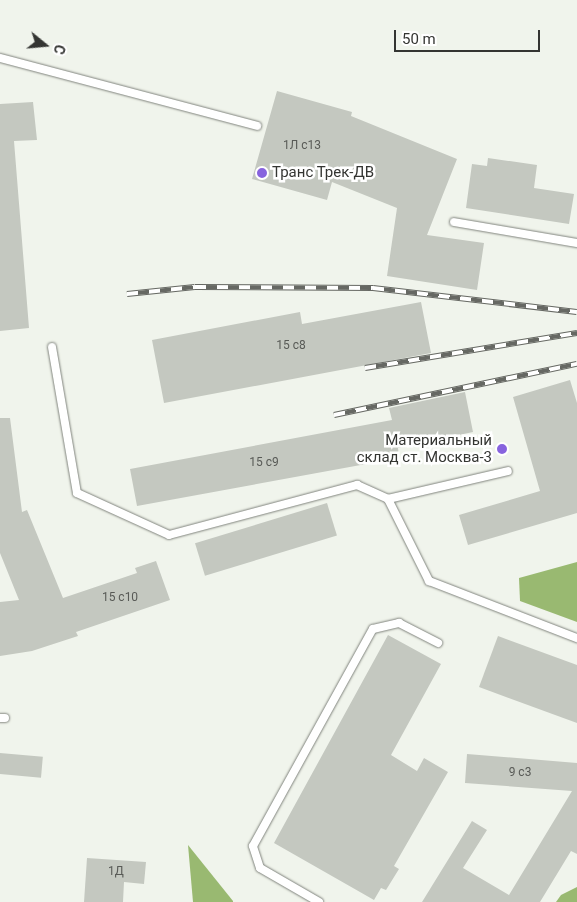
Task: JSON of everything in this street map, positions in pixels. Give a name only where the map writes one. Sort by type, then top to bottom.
[{"type":"lane","points":[[0,58],[257,126]]},
{"type":"lane","points":[[454,222],[577,243]]},
{"type":"lane","points":[[52,347],[77,494],[169,535],[357,485],[388,499],[508,471]]},
{"type":"lane","points":[[388,499],[429,581],[577,638]]},
{"type":"lane","points":[[319,902],[260,868],[253,846],[373,629],[399,623],[438,643]]},
{"type":"green space","points":[[577,562],[577,622],[520,601],[519,578]]},
{"type":"green space","points":[[188,845],[233,901],[233,902],[193,902]]},
{"type":"green space","points":[[577,887],[577,902],[556,902],[561,895]]},
{"type":"building","points":[[277,91],[352,112],[351,116],[457,159],[427,235],[484,243],[477,290],[387,276],[397,208],[332,182],[327,200],[252,179]]},
{"type":"building","points":[[33,102],[37,140],[14,141],[29,328],[0,331],[0,104]]},
{"type":"building","points":[[488,158],[537,165],[534,188],[574,194],[569,224],[466,208],[472,164],[487,166]]},
{"type":"building","points":[[421,302],[431,353],[164,403],[152,340],[300,312],[302,324]]},
{"type":"building","points":[[570,380],[577,403],[577,513],[468,545],[459,515],[540,491],[513,397]]},
{"type":"building","points":[[465,392],[473,432],[398,448],[399,458],[137,506],[130,469],[392,420],[389,408]]},
{"type":"building","points":[[0,418],[10,418],[22,512],[27,510],[63,598],[137,573],[135,568],[156,561],[170,600],[76,632],[78,636],[32,651],[0,656],[0,602],[19,600],[0,553]]},
{"type":"building","points":[[327,503],[337,536],[205,576],[195,543]]},
{"type":"building","points":[[388,635],[441,664],[391,755],[417,771],[424,758],[448,772],[394,866],[399,869],[386,890],[381,888],[374,900],[274,843]]},
{"type":"building","points":[[498,636],[577,665],[577,723],[479,687]]},
{"type":"building","points":[[0,753],[43,757],[41,778],[0,774]]},
{"type":"building","points":[[467,754],[577,763],[577,854],[571,851],[540,902],[422,902],[472,821],[487,830],[463,868],[509,895],[572,791],[465,783]]},
{"type":"building","points":[[87,858],[146,862],[144,884],[124,882],[123,902],[84,902]]},
{"type":"railway","points":[[127,294],[195,287],[373,288],[577,312]]},
{"type":"railway","points":[[365,368],[577,333]]},
{"type":"railway","points":[[334,415],[577,364]]},
{"type":"place","name":"Транс Трек-ДВ","points":[[262,173]]},
{"type":"place","name":"Материальный склад ст. Москва-3","points":[[502,449]]}]
